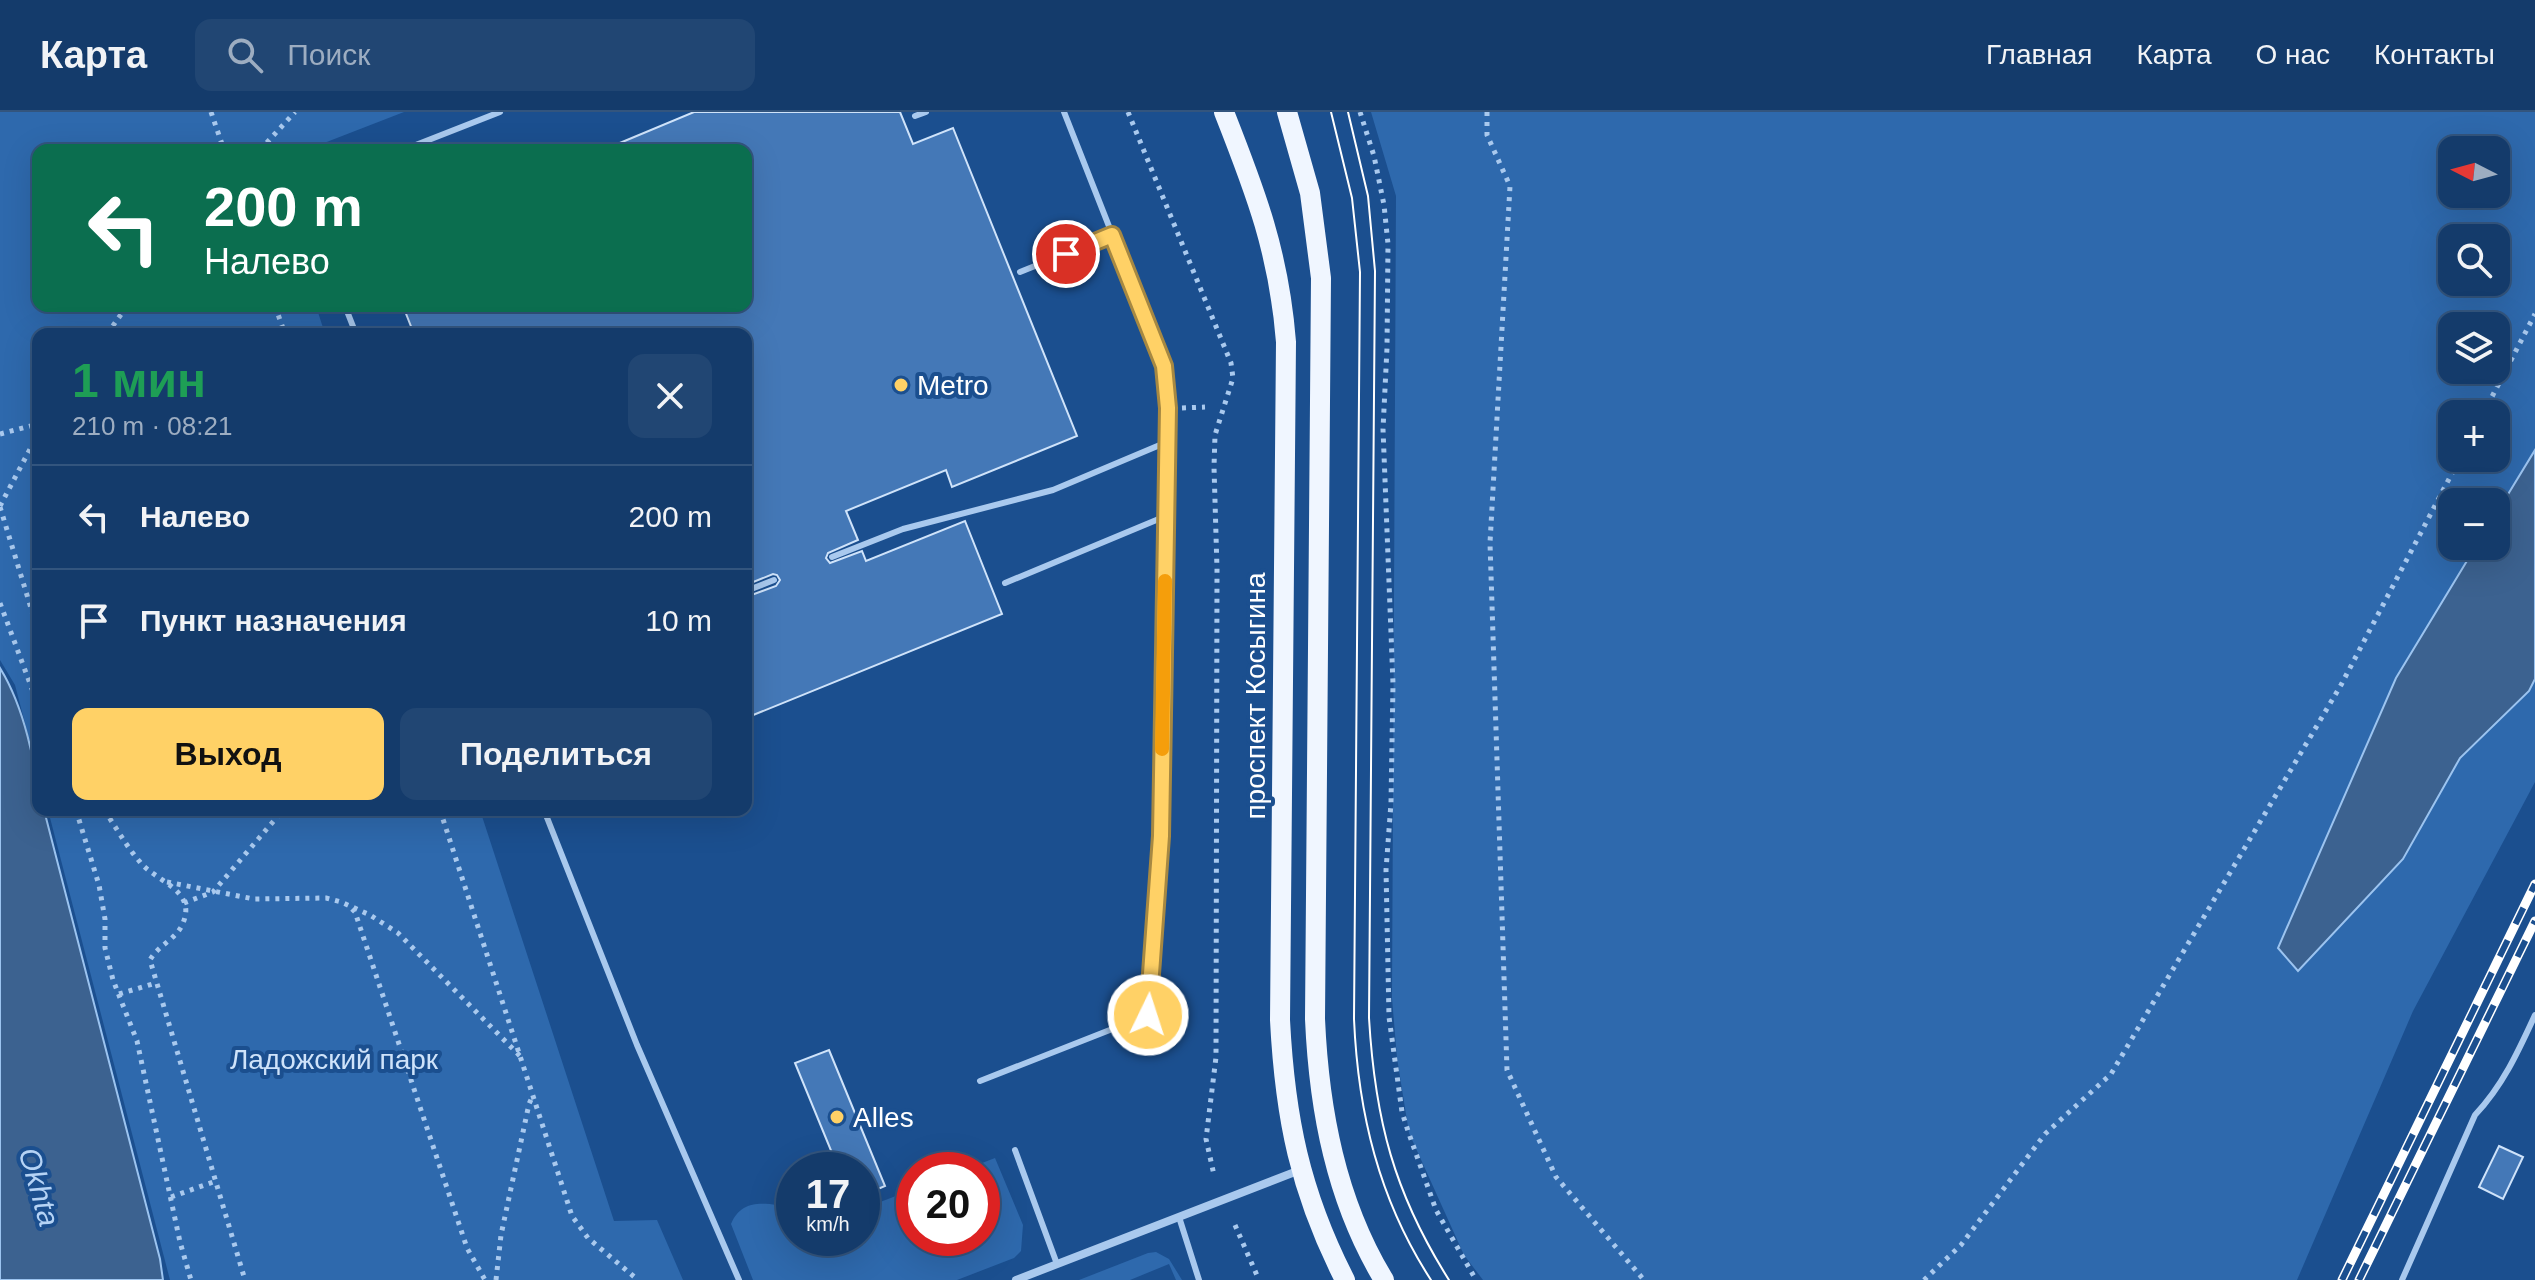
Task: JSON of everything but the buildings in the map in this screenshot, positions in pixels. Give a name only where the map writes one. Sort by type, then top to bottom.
[{"type":"main road","name":"проспект Косыгина","points":[[1224,112],[1266,224],[1280,282],[1284,322],[1280,1020],[1283,1077],[1300,1170],[1325,1242],[1345,1280]]},
{"type":"main road","points":[[1287,112],[1310,193],[1321,278],[1315,1003],[1318,1073],[1325,1126],[1339,1178],[1358,1228],[1384,1280]]},
{"type":"street","points":[[1016,1280],[1300,1170]]},
{"type":"lane","points":[[418,144],[500,112]]},
{"type":"lane","points":[[915,116],[926,112]]},
{"type":"lane","points":[[980,1081],[1148,1015],[1161,836],[1168,408],[1164,366],[1064,112]]},
{"type":"lane","points":[[1020,272],[1112,235]]},
{"type":"lane","points":[[832,557],[903,529],[1053,490],[1167,442]]},
{"type":"lane","points":[[1005,583],[1166,516]]},
{"type":"lane","points":[[752,589],[774,580]]},
{"type":"lane","points":[[546,816],[637,1045],[739,1280]]},
{"type":"lane","points":[[2402,1280],[2475,1115],[2495,1094],[2512,1067],[2535,1015]]},
{"type":"lane","points":[[1015,1150],[1057,1264]]},
{"type":"lane","points":[[1179,1217],[1199,1280]]},
{"type":"path","points":[[211,112],[222,144]]},
{"type":"path","points":[[266,144],[295,112]]},
{"type":"path","points":[[1128,112],[1231,363],[1233,378],[1215,435],[1214,467],[1217,569],[1216,1057],[1206,1139],[1214,1175]]},
{"type":"path","points":[[1360,112],[1374,156],[1388,244],[1383,429],[1393,684],[1391,803],[1386,870],[1389,1017],[1408,1131],[1436,1210],[1476,1280]]},
{"type":"path","points":[[1487,112],[1487,135],[1510,186],[1490,543],[1507,1070],[1556,1177],[1644,1280]]},
{"type":"path","points":[[2490,400],[2535,314]]},
{"type":"path","points":[[1168,408],[1205,407]]},
{"type":"path","points":[[0,434],[32,426]]},
{"type":"path","points":[[32,445],[0,506],[32,611]]},
{"type":"path","points":[[1924,1280],[1961,1245],[2045,1134],[2111,1074],[2341,685],[2453,472]]},
{"type":"path","points":[[0,603],[32,689]]},
{"type":"path","points":[[78,816],[99,885],[105,919],[105,948],[118,994],[137,1041],[191,1280]]},
{"type":"path","points":[[108,816],[143,866],[182,896],[183,924],[150,960],[245,1280]]},
{"type":"path","points":[[184,903],[213,892],[278,816]]},
{"type":"path","points":[[442,816],[572,1216],[588,1238],[638,1280]]},
{"type":"path","points":[[166,882],[254,899],[314,897],[348,905],[398,933],[521,1057]]},
{"type":"path","points":[[348,905],[355,912],[467,1248],[485,1280]]},
{"type":"path","points":[[118,994],[156,983]]},
{"type":"path","points":[[496,1280],[501,1235],[533,1095]]},
{"type":"path","points":[[171,1197],[216,1181]]},
{"type":"path","points":[[1235,1225],[1259,1280]]},
{"type":"green space","points":[[0,112],[404,112],[321,144],[32,144],[32,312],[318,312],[323,328],[32,328],[32,750],[15,685],[0,660]]},
{"type":"green space","points":[[1371,112],[2535,112],[2535,782],[2413,1011],[2297,1280],[1483,1280],[1464,1255],[1409,1133],[1397,1058],[1392,998],[1396,196]]},
{"type":"green space","name":"Ладожский парк","points":[[50,816],[482,816],[614,1221],[657,1220],[683,1280],[170,1280]]},
{"type":"green space","points":[[1000,1170],[1023,1225],[1021,1251],[1014,1258],[957,1280],[753,1280],[731,1224],[744,1208],[756,1204],[776,1205],[776,1256],[880,1256],[880,1202],[896,1196],[896,1256],[1000,1256]]},
{"type":"green space","points":[[1156,1252],[1169,1259],[1182,1280],[1176,1280],[1169,1264],[1130,1280],[1079,1280],[1148,1253]]},
{"type":"water","points":[[2535,450],[2535,679],[2529,691],[2460,758],[2403,859],[2298,971],[2278,948],[2396,678],[2468,560],[2510,560],[2510,491]]},
{"type":"water","name":"Okhta","points":[[0,668],[16,700],[28,736],[32,758],[32,816],[46,816],[163,1280],[0,1280]]},
{"type":"tram line","points":[[1331,112],[1352,198],[1360,272],[1356,1054],[1374,1155],[1398,1219],[1431,1280]]},
{"type":"tram line","points":[[1348,112],[1368,196],[1375,271],[1369,1018],[1372,1055],[1382,1123],[1401,1186],[1414,1217],[1449,1280]]},
{"type":"railway","points":[[2342,1280],[2535,884]]},
{"type":"railway","points":[[2359,1280],[2535,921]]},
{"type":"slow traffic","points":[[1162,749],[1165,581]]},
{"type":"place","name":"Metro","points":[[901,385]]},
{"type":"place","name":"Alles","points":[[837,1117]]},
{"type":"route","points":[[1066,254],[1112,235],[1164,366],[1168,408],[1161,836],[1148,1015]]}]
